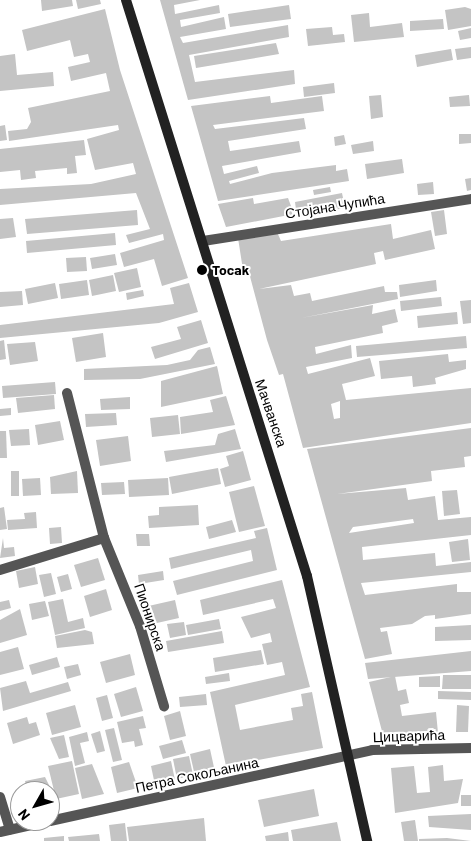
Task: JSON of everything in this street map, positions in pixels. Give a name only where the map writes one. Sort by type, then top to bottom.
[{"type":"main road","name":"Мачванска","points":[[126,0],[204,241],[307,576],[350,756],[367,841]]},
{"type":"street","name":"Стојана Чупића","points":[[204,241],[471,199]]},
{"type":"street","name":"Пионирска","points":[[67,393],[104,538],[140,626],[164,706]]},
{"type":"street","points":[[0,570],[104,538]]},
{"type":"street","name":"Цицварића","points":[[350,756],[372,750],[471,748]]},
{"type":"street","name":"Петра Сокољанина","points":[[60,819],[350,756]]},
{"type":"street","points":[[0,797],[5,831]]},
{"type":"building","points":[[41,0],[72,0],[73,6],[42,11]]},
{"type":"building","points":[[76,0],[100,0],[101,4],[78,9]]},
{"type":"building","points":[[160,0],[200,0],[174,5],[175,14],[219,5],[220,13],[180,20],[181,27],[224,17],[226,29],[180,37],[183,43],[288,25],[289,37],[189,55],[195,82],[294,70],[295,84],[188,100]]},
{"type":"building","points":[[289,5],[291,19],[230,27],[228,14]]},
{"type":"building","points":[[465,7],[471,9],[471,26],[448,30],[445,10]]},
{"type":"building","points":[[105,9],[120,70],[188,278],[162,286],[154,259],[124,267],[120,253],[164,240],[163,234],[129,243],[126,235],[150,229],[136,193],[0,205],[0,189],[91,184],[136,174],[133,163],[95,170],[87,139],[119,130],[118,125],[9,141],[8,131],[27,129],[31,122],[28,108],[110,91],[106,73],[71,81],[68,67],[90,62],[88,54],[74,57],[70,40],[27,51],[22,30]]},
{"type":"building","points":[[369,13],[370,27],[402,23],[404,37],[354,42],[351,15]]},
{"type":"building","points":[[443,19],[444,29],[410,31],[410,21]]},
{"type":"building","points":[[332,27],[333,35],[344,34],[345,42],[308,46],[306,29]]},
{"type":"building","points":[[471,28],[471,38],[460,40],[458,31]]},
{"type":"building","points":[[276,43],[279,54],[196,68],[194,56]]},
{"type":"building","points":[[471,47],[471,58],[457,60],[455,49]]},
{"type":"building","points":[[451,49],[453,60],[417,67],[415,55]]},
{"type":"building","points":[[15,54],[17,75],[53,72],[54,86],[0,91],[0,56]]},
{"type":"building","points":[[334,83],[335,93],[304,97],[303,87]]},
{"type":"building","points":[[381,95],[383,117],[371,119],[369,96]]},
{"type":"building","points":[[469,95],[470,106],[450,107],[449,97]]},
{"type":"building","points":[[270,96],[271,103],[322,96],[324,111],[213,125],[215,129],[304,118],[306,129],[228,141],[230,151],[299,141],[301,152],[222,166],[224,174],[257,166],[259,173],[229,181],[230,184],[272,173],[336,165],[336,171],[347,169],[349,181],[218,201],[191,106]]},
{"type":"building","points":[[5,125],[7,140],[0,141],[0,126]]},
{"type":"building","points":[[459,134],[471,134],[471,143],[459,144]]},
{"type":"building","points":[[344,135],[346,144],[335,146],[334,137]]},
{"type":"building","points":[[84,140],[86,155],[75,156],[77,173],[67,174],[67,168],[35,171],[36,178],[21,180],[20,170],[0,172],[0,149]]},
{"type":"building","points":[[373,141],[374,151],[353,154],[351,145]]},
{"type":"building","points":[[402,159],[404,173],[367,179],[365,164]]},
{"type":"building","points":[[471,178],[471,190],[467,191],[465,179]]},
{"type":"building","points":[[433,182],[434,194],[418,195],[417,184]]},
{"type":"building","points":[[330,187],[331,192],[314,195],[313,190]]},
{"type":"building","points":[[342,193],[345,208],[297,217],[295,202]]},
{"type":"building","points":[[253,198],[254,204],[288,198],[294,214],[226,227],[218,204]]},
{"type":"building","points":[[137,210],[138,225],[27,234],[25,219]]},
{"type":"building","points":[[444,210],[447,234],[435,236],[431,212]]},
{"type":"building","points":[[13,218],[16,237],[0,239],[0,219]]},
{"type":"building","points":[[391,224],[393,239],[431,230],[435,249],[385,260],[383,251],[374,253],[376,264],[259,289],[291,285],[294,296],[310,293],[312,301],[384,286],[385,292],[397,292],[398,299],[301,318],[373,305],[372,314],[395,309],[398,322],[382,326],[383,333],[315,347],[316,354],[351,345],[352,358],[306,367],[308,374],[370,358],[375,376],[342,384],[346,400],[471,388],[471,423],[303,448],[283,374],[279,375],[267,340],[248,269],[243,270],[238,238],[277,232],[281,241]],"holes":[[[340,401],[340,418],[334,419],[331,404]]]},
{"type":"building","points":[[115,233],[116,245],[27,253],[26,241]]},
{"type":"building","points":[[115,254],[117,265],[92,269],[90,258]]},
{"type":"building","points":[[86,257],[87,271],[67,272],[66,258]]},
{"type":"building","points":[[137,268],[141,287],[119,292],[114,273]]},
{"type":"building","points":[[113,275],[116,291],[92,296],[89,280]]},
{"type":"building","points":[[87,280],[89,295],[61,299],[59,284]]},
{"type":"building","points":[[436,280],[437,291],[400,297],[399,285]]},
{"type":"building","points":[[55,283],[58,298],[28,304],[25,289]]},
{"type":"building","points":[[189,283],[198,312],[159,323],[0,338],[0,325],[174,304],[170,288]]},
{"type":"building","points":[[143,290],[144,296],[127,300],[126,293]]},
{"type":"building","points":[[22,291],[23,305],[0,307],[0,292]]},
{"type":"building","points":[[441,297],[442,306],[401,311],[400,301]]},
{"type":"building","points":[[471,300],[471,323],[463,324],[460,301]]},
{"type":"building","points":[[457,312],[458,324],[418,328],[417,316]]},
{"type":"building","points":[[201,320],[208,343],[155,359],[151,347],[181,339],[177,327]]},
{"type":"building","points":[[103,333],[106,357],[76,362],[72,338]]},
{"type":"building","points":[[466,336],[467,348],[357,357],[356,346]]},
{"type":"building","points":[[4,340],[6,359],[0,360],[0,341]]},
{"type":"building","points":[[35,342],[38,361],[10,365],[7,344]]},
{"type":"building","points":[[210,347],[215,364],[140,379],[84,380],[84,369],[167,365],[190,360],[198,350]]},
{"type":"building","points":[[448,354],[449,362],[466,360],[466,369],[435,378],[436,384],[413,387],[412,376],[381,379],[379,361]]},
{"type":"building","points":[[217,366],[223,394],[161,407],[161,381]]},
{"type":"building","points":[[55,382],[56,394],[3,398],[2,386]]},
{"type":"building","points":[[54,395],[55,409],[18,413],[16,398]]},
{"type":"building","points":[[226,396],[235,425],[181,434],[180,417],[213,412],[210,400]]},
{"type":"building","points":[[130,397],[130,409],[101,410],[100,399]]},
{"type":"building","points":[[11,408],[11,415],[0,416],[0,409]]},
{"type":"building","points":[[116,413],[117,425],[86,427],[85,414]]},
{"type":"building","points":[[178,415],[180,434],[152,437],[150,418]]},
{"type":"building","points":[[60,421],[64,440],[38,445],[35,425]]},
{"type":"building","points":[[471,428],[471,456],[464,457],[465,467],[431,471],[432,481],[337,494],[406,488],[408,500],[435,496],[438,520],[471,517],[471,535],[362,547],[363,560],[435,553],[436,566],[471,562],[471,572],[361,583],[365,595],[457,584],[457,592],[471,592],[471,614],[435,619],[435,615],[425,616],[412,624],[380,628],[381,632],[387,631],[392,654],[365,659],[307,449]],"holes":[[[413,519],[414,523],[349,533],[353,527]]]},
{"type":"building","points":[[29,429],[30,445],[11,446],[9,430]]},
{"type":"building","points":[[235,429],[241,449],[166,462],[164,451],[215,445],[218,434]]},
{"type":"building","points":[[0,431],[6,431],[7,458],[0,458]]},
{"type":"building","points":[[128,436],[131,461],[100,466],[96,440]]},
{"type":"building","points":[[243,451],[251,480],[225,487],[220,469],[229,466],[226,456]]},
{"type":"building","points":[[218,468],[221,484],[172,494],[169,477]]},
{"type":"building","points":[[11,471],[19,471],[19,496],[11,496]]},
{"type":"building","points":[[77,471],[78,493],[51,494],[50,477]]},
{"type":"building","points":[[40,478],[41,495],[23,496],[22,479]]},
{"type":"building","points":[[168,478],[169,495],[129,497],[128,480]]},
{"type":"building","points":[[124,482],[125,494],[102,495],[101,483]]},
{"type":"building","points":[[254,486],[265,526],[239,532],[229,492]]},
{"type":"building","points":[[457,490],[460,514],[444,516],[442,491]]},
{"type":"building","points":[[198,505],[199,525],[149,528],[148,516],[159,515],[159,507]]},
{"type":"building","points":[[4,507],[7,529],[0,530],[0,508]]},
{"type":"building","points":[[36,512],[37,528],[8,530],[7,520],[25,519],[24,513]]},
{"type":"building","points":[[232,520],[236,532],[209,539],[206,527]]},
{"type":"building","points":[[61,527],[62,543],[50,544],[49,528]]},
{"type":"building","points":[[267,528],[277,570],[177,595],[173,581],[253,561],[251,550],[171,569],[169,558],[256,538],[254,531]]},
{"type":"building","points":[[136,534],[149,534],[150,546],[137,546]]},
{"type":"building","points":[[3,538],[4,548],[14,547],[15,556],[0,558]]},
{"type":"building","points":[[468,539],[470,560],[452,562],[449,542]]},
{"type":"building","points":[[98,558],[105,580],[81,587],[74,565]]},
{"type":"building","points":[[35,567],[38,584],[19,588],[16,571]]},
{"type":"building","points":[[163,571],[164,580],[139,584],[138,575]]},
{"type":"building","points":[[51,573],[56,594],[44,597],[39,575]]},
{"type":"building","points":[[68,574],[72,589],[61,592],[57,577]]},
{"type":"building","points":[[282,580],[310,687],[235,705],[240,730],[293,720],[291,708],[303,706],[301,694],[312,692],[323,748],[226,766],[210,692],[285,675],[282,662],[267,665],[262,644],[272,642],[270,633],[251,638],[241,617],[276,608],[273,599],[203,615],[200,600]]},
{"type":"building","points":[[106,589],[112,610],[90,617],[84,596]]},
{"type":"building","points":[[63,599],[68,622],[83,618],[85,628],[55,635],[48,602]]},
{"type":"building","points":[[9,600],[11,608],[0,611],[0,602]]},
{"type":"building","points":[[175,600],[179,618],[148,625],[144,607]]},
{"type":"building","points":[[45,601],[49,616],[32,620],[29,604]]},
{"type":"building","points":[[20,609],[27,635],[0,643],[0,620]]},
{"type":"building","points":[[219,619],[221,629],[188,635],[186,625]]},
{"type":"building","points":[[184,622],[186,635],[170,638],[167,624]]},
{"type":"building","points":[[471,625],[471,640],[435,641],[435,627]]},
{"type":"building","points":[[85,630],[92,632],[94,644],[57,648],[55,636]]},
{"type":"building","points":[[222,631],[224,643],[168,652],[166,641]]},
{"type":"building","points":[[18,647],[24,669],[0,675],[0,652]]},
{"type":"building","points":[[261,650],[264,664],[215,672],[213,658]]},
{"type":"building","points":[[471,651],[471,671],[368,679],[365,663]]},
{"type":"building","points":[[130,654],[135,675],[106,683],[100,662]]},
{"type":"building","points":[[57,657],[60,667],[32,675],[29,665]]},
{"type":"building","points":[[78,664],[81,675],[67,679],[64,667]]},
{"type":"building","points":[[229,673],[230,681],[206,684],[205,677]]},
{"type":"building","points":[[443,675],[471,675],[471,689],[442,689]]},
{"type":"building","points":[[395,676],[398,691],[406,689],[409,703],[400,705],[402,716],[436,712],[438,733],[383,735],[369,682]]},
{"type":"building","points":[[440,676],[440,687],[419,687],[419,677]]},
{"type":"building","points":[[26,681],[30,693],[68,682],[71,691],[3,711],[0,688]]},
{"type":"building","points":[[136,687],[143,711],[121,717],[114,694]]},
{"type":"building","points":[[438,691],[471,692],[471,700],[438,699]]},
{"type":"building","points":[[206,694],[207,705],[180,707],[179,697]]},
{"type":"building","points":[[107,695],[113,718],[102,721],[96,698]]},
{"type":"building","points":[[75,705],[81,727],[52,735],[46,713]]},
{"type":"building","points":[[457,705],[469,706],[468,732],[456,732]]},
{"type":"building","points":[[180,711],[186,736],[170,740],[164,716]]},
{"type":"building","points":[[143,716],[146,728],[139,729],[143,745],[135,747],[134,741],[122,743],[117,722]]},
{"type":"building","points":[[27,717],[29,724],[36,722],[40,735],[13,744],[7,723]]},
{"type":"building","points":[[114,728],[122,760],[113,762],[105,730]]},
{"type":"building","points":[[100,731],[105,751],[97,753],[91,734]]},
{"type":"building","points":[[87,732],[89,741],[80,743],[85,763],[75,766],[69,737]]},
{"type":"building","points":[[64,735],[69,757],[59,759],[50,738]]},
{"type":"building","points":[[182,740],[186,753],[163,759],[159,746]]},
{"type":"building","points":[[210,749],[215,772],[195,776],[190,754]]},
{"type":"building","points":[[189,756],[193,775],[177,779],[173,759]]},
{"type":"building","points":[[72,761],[79,794],[60,798],[60,781],[52,781],[48,766]]},
{"type":"building","points":[[171,761],[175,780],[155,785],[151,766]]},
{"type":"building","points":[[129,762],[138,788],[117,793],[111,767]]},
{"type":"building","points":[[92,764],[104,794],[82,799],[75,768]]},
{"type":"building","points":[[443,765],[444,781],[463,779],[458,803],[395,813],[391,768],[414,766],[417,793],[430,792],[428,767]]},
{"type":"building","points":[[45,777],[47,781],[25,781]]},
{"type":"building","points":[[314,789],[319,816],[264,827],[258,800]]},
{"type":"building","points":[[461,795],[471,795],[471,806],[461,806]]},
{"type":"building","points":[[471,814],[471,830],[429,827],[428,816]]},
{"type":"building","points":[[204,818],[206,841],[129,841],[127,827]]},
{"type":"building","points":[[415,820],[418,841],[404,841],[401,822]]},
{"type":"building","points":[[337,822],[341,841],[293,841],[291,830]]},
{"type":"building","points":[[125,823],[127,841],[111,841],[109,825]]},
{"type":"building","points":[[288,832],[289,841],[266,841],[265,836]]},
{"type":"building","points":[[99,834],[100,841],[69,841],[68,837]]},
{"type":"building","points":[[64,836],[64,841],[44,841],[44,838]]},
{"type":"building","points":[[447,838],[471,841],[419,841],[419,839]]},
{"type":"place","name":"Tocak","points":[[202,270]]}]
